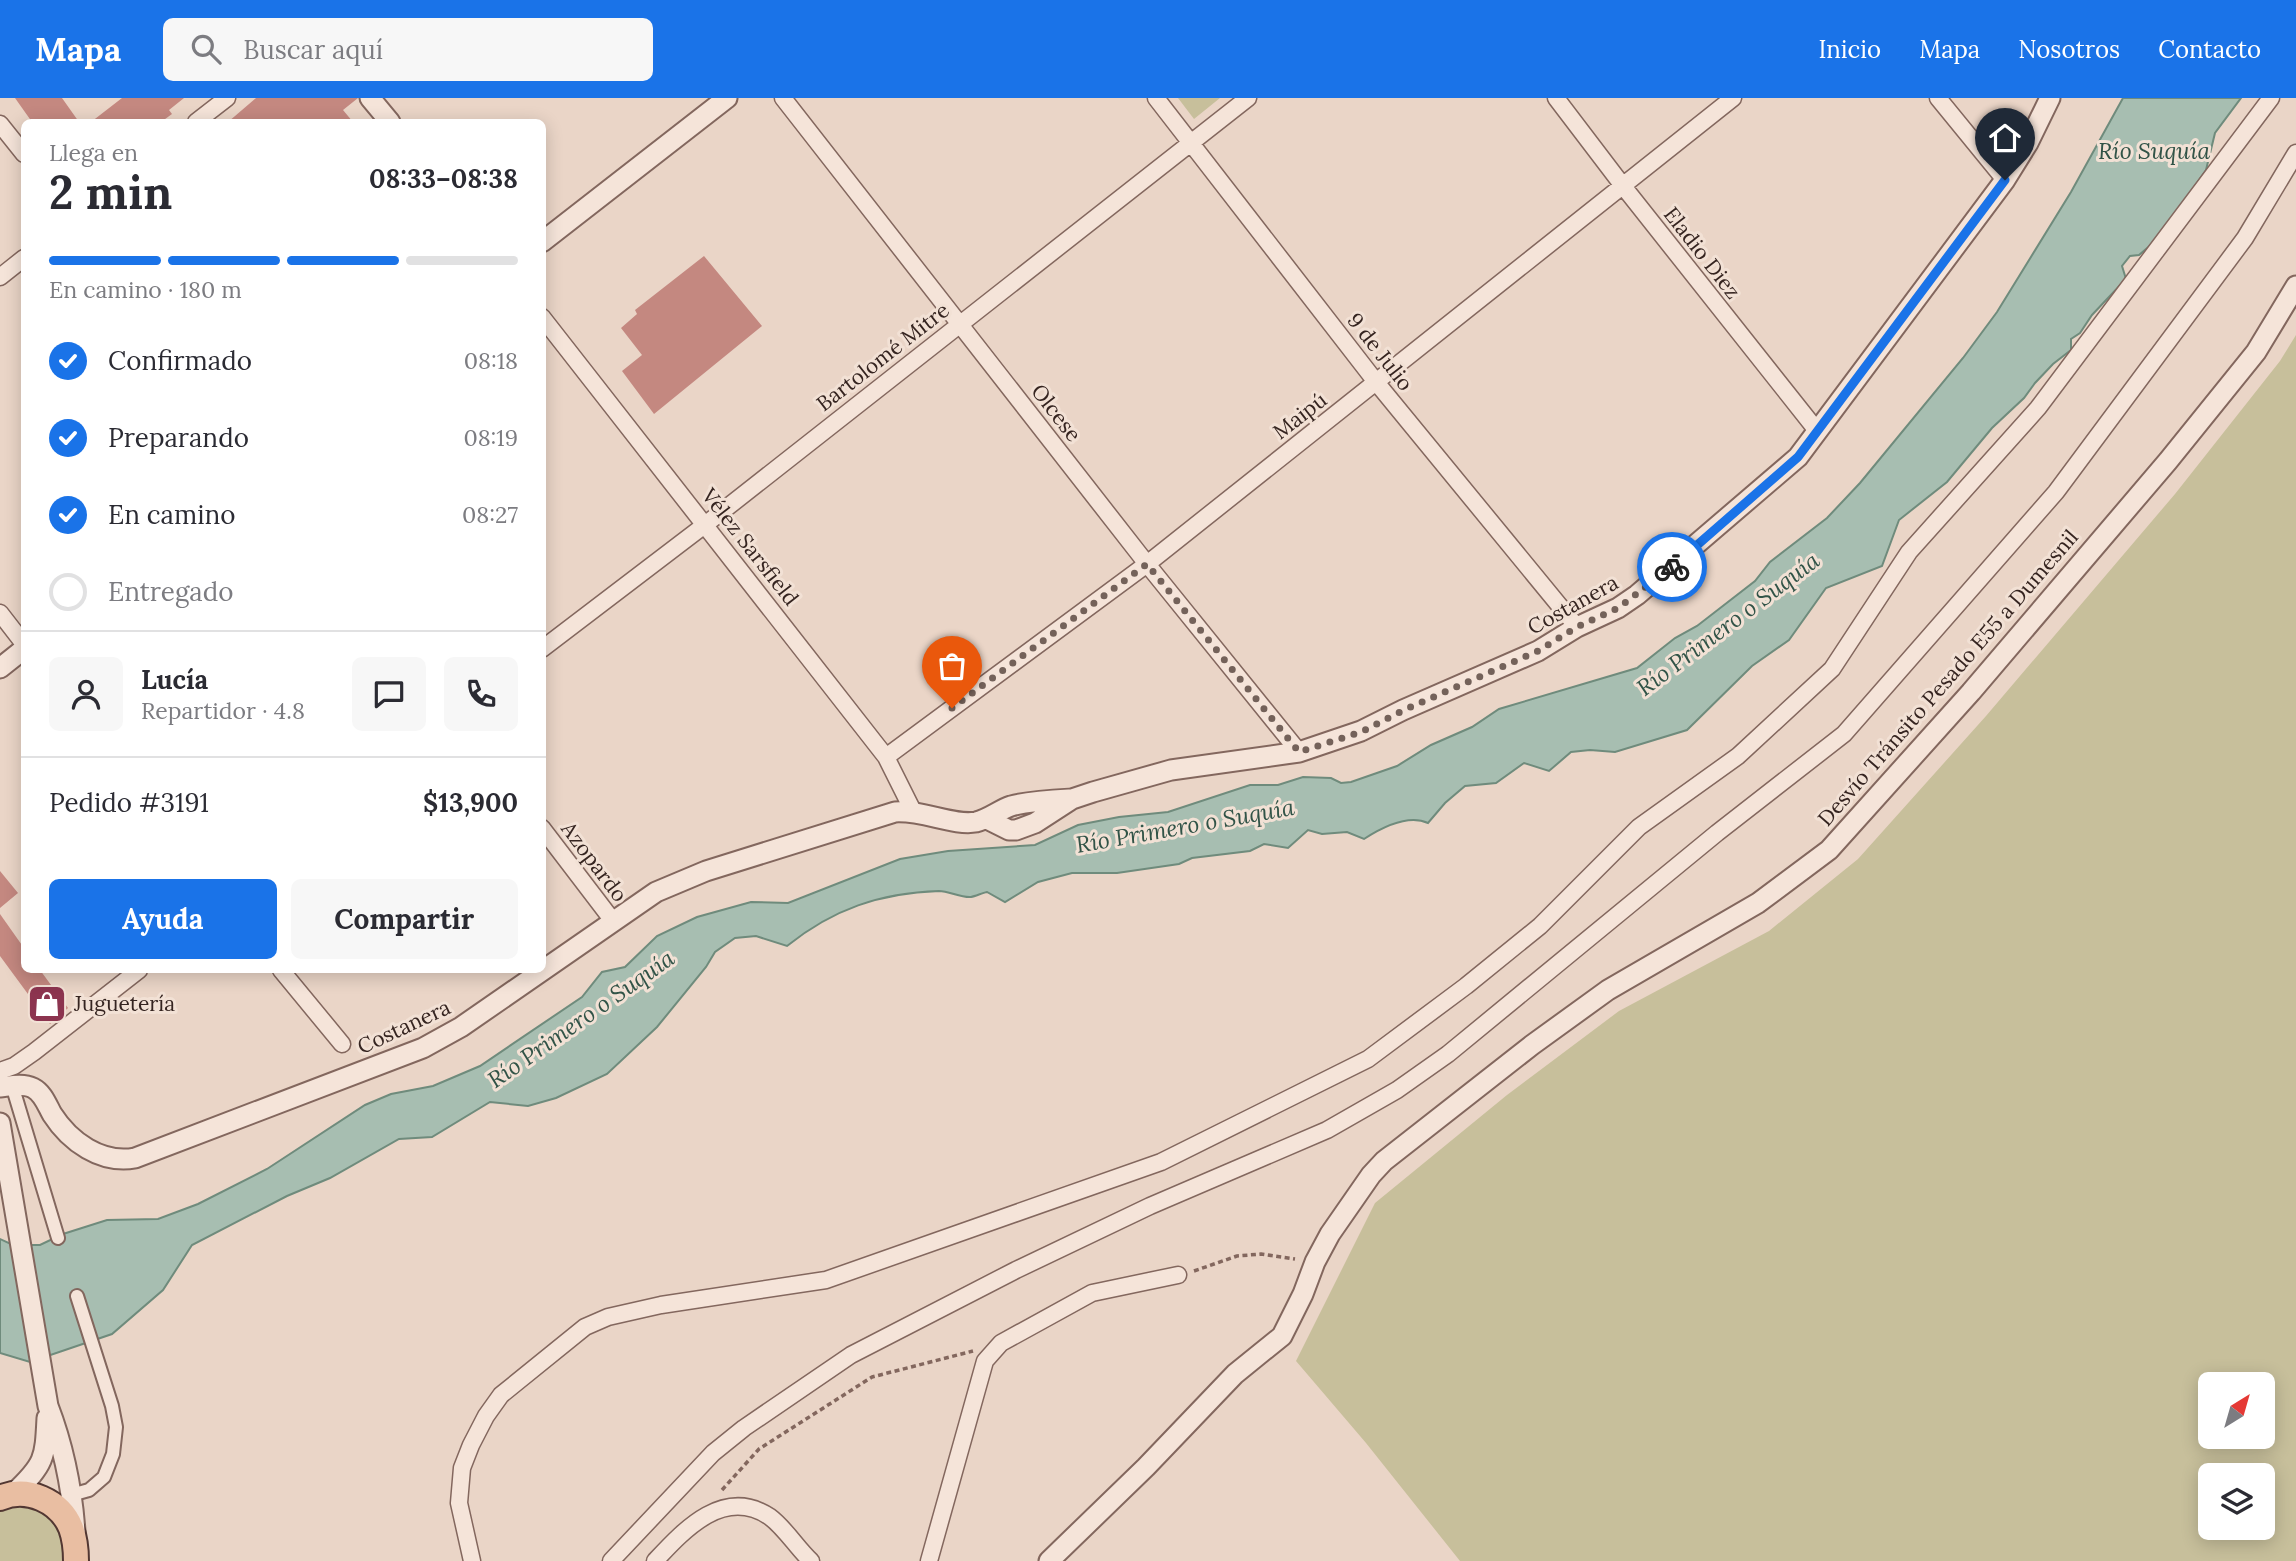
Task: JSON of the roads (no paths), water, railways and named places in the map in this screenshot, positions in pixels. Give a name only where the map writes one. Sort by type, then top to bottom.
[{"type":"main road","points":[[5,1495],[35,1496],[57,1508],[70,1525],[75,1554]]},
{"type":"street","points":[[200,119],[227,98]]},
{"type":"street","points":[[370,98],[388,119]]},
{"type":"street","points":[[546,239],[727,98]]},
{"type":"street","name":"Olcese","points":[[783,98],[1147,564],[1299,752]]},
{"type":"street","name":"9 de Julio","points":[[1156,98],[1376,382],[1577,627]]},
{"type":"street","name":"Bartolomé Mitre","points":[[546,646],[706,524],[1248,98]]},
{"type":"street","name":"Eladio Diez","points":[[1556,98],[1818,432]]},
{"type":"street","name":"Maipú","points":[[886,757],[1147,564],[1733,98]]},
{"type":"street","points":[[1938,98],[2005,180]]},
{"type":"street","name":"Costanera","points":[[546,968],[656,892],[706,871],[881,816],[913,811],[955,821],[974,822],[987,819],[1009,830],[1016,830],[1035,823],[1073,799],[1171,770],[1299,752],[1361,732],[1404,710],[1503,668],[1577,627],[1618,608],[1666,572],[1798,457],[2005,180],[2028,143],[2050,98]]},
{"type":"street","points":[[472,1561],[459,1503],[462,1468],[471,1446],[486,1416],[501,1395],[585,1327],[608,1317],[661,1305],[826,1280],[1161,1162],[1368,1059],[1466,986],[1540,926],[1639,827],[1738,756],[1832,669],[1909,552],[2038,408],[2271,98]]},
{"type":"street","points":[[0,124],[21,151]]},
{"type":"street","points":[[611,1561],[713,1453],[744,1428],[850,1355],[1016,1270],[1150,1206],[1327,1130],[1397,1090],[1448,1054],[1717,833],[1844,734],[2056,492],[2245,238],[2296,153]]},
{"type":"street","points":[[0,277],[21,260]]},
{"type":"street","name":"Desvío Tránsito Pesado E55 a Dumesnil","points":[[1049,1561],[1146,1467],[1235,1374],[1282,1336],[1330,1234],[1371,1175],[1408,1141],[1608,990],[1758,902],[1829,850],[1971,692],[2168,461],[2256,352],[2296,286]]},
{"type":"street","name":"Vélez Sarsfield","points":[[546,322],[886,757],[913,811]]},
{"type":"street","points":[[0,613],[21,643]]},
{"type":"street","points":[[0,668],[21,650]]},
{"type":"street","name":"Azopardo","points":[[546,833],[613,921]]},
{"type":"street","points":[[58,1238],[4,1081],[14,1066],[135,973]]},
{"type":"street","points":[[283,973],[342,1044]]},
{"type":"street","name":"Costanera","points":[[4,1081],[33,1088],[41,1094],[60,1125],[87,1148],[109,1158],[135,1158],[423,1048],[480,1014],[539,973]]},
{"type":"street","points":[[0,1123],[48,1406],[57,1429],[71,1495],[75,1554]]},
{"type":"street","points":[[929,1561],[985,1361],[1001,1343],[1092,1293],[1178,1275]]},
{"type":"street","points":[[71,1495],[89,1490],[104,1477],[113,1454],[116,1427],[112,1406],[77,1296]]},
{"type":"street","points":[[5,1495],[34,1473],[44,1456],[48,1406]]},
{"type":"street","points":[[655,1561],[695,1521],[720,1510],[747,1506],[770,1518],[811,1561]]},
{"type":"water","name":"Río Suquía","points":[[2123,98],[2241,98],[2215,133],[2206,170],[2159,238],[2139,255],[2130,256],[2122,266],[2126,279],[2092,315],[2080,333],[2071,339],[2071,350],[2053,364],[2024,398],[1992,428],[1947,482],[1899,520],[1882,566],[1826,588],[1789,640],[1752,666],[1687,730],[1615,752],[1571,752],[1549,771],[1524,763],[1496,783],[1465,786],[1445,803],[1428,823],[1403,821],[1364,839],[1347,832],[1322,834],[1308,830],[1288,848],[1264,844],[1250,851],[1192,858],[1179,864],[1117,873],[1072,873],[1038,882],[1005,902],[987,892],[973,897],[939,891],[897,895],[858,905],[840,913],[787,946],[756,936],[735,938],[715,952],[657,1027],[607,1074],[556,1098],[528,1106],[490,1102],[432,1137],[399,1139],[330,1178],[287,1196],[192,1245],[163,1290],[112,1334],[30,1362],[0,1353],[0,1239],[13,1245],[40,1245],[63,1234],[107,1220],[158,1219],[198,1204],[267,1169],[365,1105],[391,1094],[433,1086],[480,1066],[582,997],[602,972],[625,967],[657,936],[697,917],[751,902],[788,903],[900,859],[948,851],[1035,845],[1078,825],[1168,812],[1250,785],[1278,785],[1303,777],[1351,782],[1397,766],[1431,745],[1472,727],[1499,709],[1637,668],[1755,581],[1770,562],[1827,518],[1860,483],[1963,358],[1997,312],[2071,192]]},
{"type":"place","name":"Juguetería","points":[[47,1004]]},
{"type":"water label","name":"Río Primero o Suquía","points":[[1728,624]]},
{"type":"water label","name":"Río Primero o Suquía","points":[[1185,826]]},
{"type":"water label","name":"Río Primero o Suquía","points":[[581,1019]]}]
